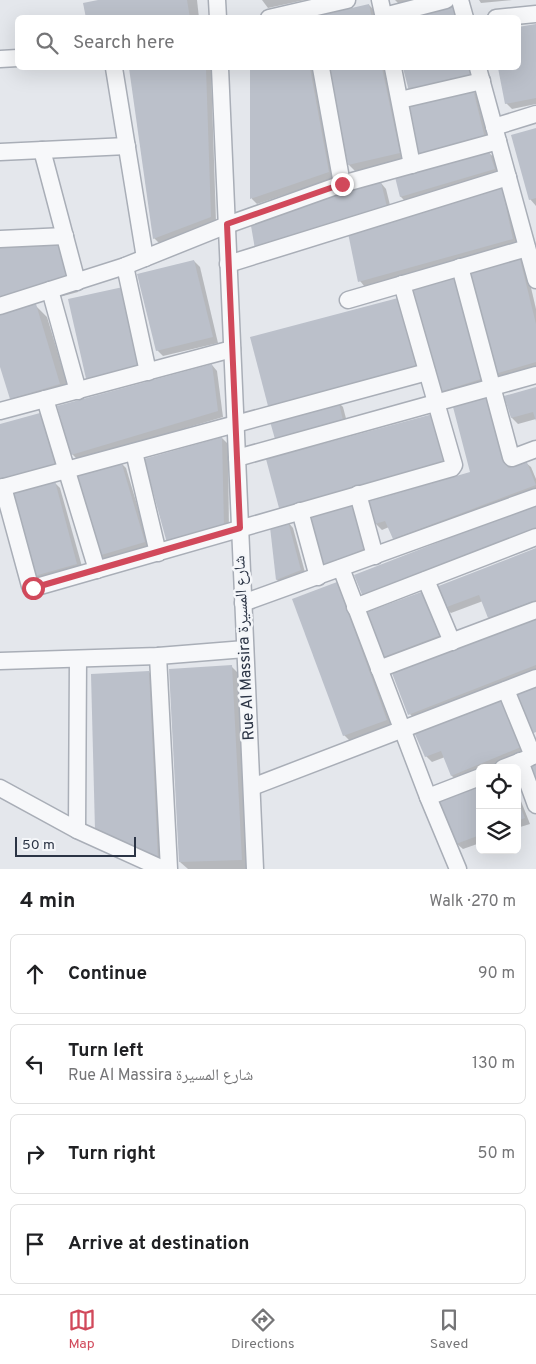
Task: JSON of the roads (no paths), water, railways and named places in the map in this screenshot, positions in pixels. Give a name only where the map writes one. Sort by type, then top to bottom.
[{"type":"street","points":[[217,0],[218,15]]},
{"type":"street","points":[[294,15],[311,13],[347,0]]},
{"type":"street","points":[[383,11],[446,0]]},
{"type":"street","points":[[460,0],[464,15]]},
{"type":"street","points":[[521,16],[536,14]]},
{"type":"street","points":[[0,59],[15,58]]},
{"type":"street","points":[[114,70],[145,258]]},
{"type":"street","name":"Rue Al Massira شارع المسيرة","points":[[220,70],[255,869]]},
{"type":"street","points":[[321,70],[342,184]]},
{"type":"street","points":[[393,70],[412,166]]},
{"type":"street","points":[[400,100],[480,74],[508,177],[529,227],[527,248],[536,280]]},
{"type":"street","points":[[0,306],[125,266],[227,224],[342,184],[412,166],[496,134],[536,114]]},
{"type":"street","points":[[0,152],[127,146]]},
{"type":"street","points":[[42,150],[77,282]]},
{"type":"street","points":[[228,264],[508,177]]},
{"type":"street","points":[[0,239],[65,236]]},
{"type":"street","points":[[348,300],[527,248]]},
{"type":"street","points":[[125,266],[148,372]]},
{"type":"street","points":[[460,267],[510,457],[512,458],[536,449]]},
{"type":"street","points":[[402,284],[454,466],[158,553],[31,587],[1,488],[427,372]]},
{"type":"street","points":[[50,290],[78,391]]},
{"type":"street","points":[[0,411],[232,349]]},
{"type":"street","points":[[237,458],[536,375]]},
{"type":"street","points":[[45,399],[97,570]]},
{"type":"street","points":[[134,452],[158,553]]},
{"type":"street","points":[[358,494],[375,556]]},
{"type":"street","points":[[243,603],[536,497]]},
{"type":"street","points":[[300,511],[318,577]]},
{"type":"street","points":[[355,607],[536,537]]},
{"type":"street","points":[[341,568],[428,797],[458,869]]},
{"type":"street","points":[[426,580],[452,642]]},
{"type":"street","points":[[379,669],[536,610]]},
{"type":"street","points":[[0,661],[158,656],[246,649]]},
{"type":"street","points":[[158,656],[168,869]]},
{"type":"street","points":[[78,658],[78,830]]},
{"type":"street","points":[[252,787],[536,678]]},
{"type":"street","points":[[506,690],[530,757],[536,805]]},
{"type":"street","points":[[513,764],[530,757]]},
{"type":"street","points":[[428,797],[476,779]]},
{"type":"street","points":[[0,788],[78,830],[163,869]]}]
